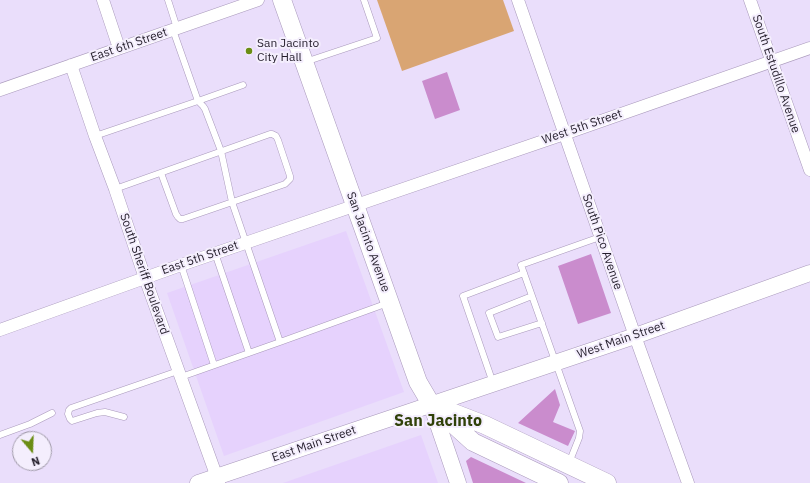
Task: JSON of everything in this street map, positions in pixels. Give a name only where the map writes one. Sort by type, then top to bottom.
[{"type":"main road","name":"San Jacinto Avenue","points":[[282,0],[418,382],[430,404]]},
{"type":"main road","points":[[430,404],[485,425],[608,483]]},
{"type":"main road","points":[[430,404],[473,442],[559,483]]},
{"type":"street","points":[[103,0],[119,48]]},
{"type":"street","name":"East 6th Street","points":[[0,90],[258,0]]},
{"type":"street","name":"South Pico Avenue","points":[[518,0],[600,237],[688,483]]},
{"type":"street","name":"South Estudillo Avenue","points":[[750,0],[810,170]]},
{"type":"street","name":"West 5th Street","points":[[354,205],[564,134],[772,60],[810,48]]},
{"type":"street","name":"South Sheriff Boulevard","points":[[71,65],[179,374],[218,480]]},
{"type":"street","name":"East 5th Street","points":[[0,330],[354,205]]},
{"type":"street","name":"West Main Street","points":[[430,404],[635,336],[810,273]]},
{"type":"street","name":"East Main Street","points":[[198,483],[218,480],[430,404]]},
{"type":"street","name":"San Jacinto Avenue","points":[[430,404],[458,483]]},
{"type":"lane","points":[[168,0],[175,29],[198,101],[205,110],[220,151],[232,202],[280,342]]},
{"type":"lane","points":[[304,63],[377,38],[364,0]]},
{"type":"lane","points":[[95,136],[243,85]]},
{"type":"lane","points":[[115,189],[270,134],[276,136],[278,140],[290,179],[285,184],[180,219],[176,214],[161,173]]},
{"type":"lane","points":[[568,464],[579,438],[580,431],[521,265],[600,237]]},
{"type":"lane","points":[[216,253],[249,353]]},
{"type":"lane","points":[[181,265],[214,365]]},
{"type":"lane","points":[[493,383],[463,296],[524,273]]},
{"type":"lane","points":[[532,296],[489,313],[498,337],[542,323]]},
{"type":"lane","points":[[124,418],[105,412],[72,421],[68,414],[71,408],[179,374],[214,365],[389,302]]},
{"type":"lane","points":[[0,435],[30,424],[52,413]]},
{"type":"shaded area","points":[[377,0],[503,0],[514,31],[402,71]]},
{"type":"shaded area","points":[[346,231],[404,392],[224,456],[167,293]]},
{"type":"shaded area","points":[[421,435],[438,483],[283,483]]},
{"type":"building","points":[[447,72],[460,110],[435,119],[422,81]]},
{"type":"building","points":[[591,254],[611,313],[578,324],[558,266]]},
{"type":"building","points":[[555,389],[560,405],[553,422],[575,431],[568,446],[518,423]]},
{"type":"building","points":[[471,457],[526,483],[473,483],[466,461]]},
{"type":"place","name":"San Jacinto City Hall","points":[[249,51]]},
{"type":"district","name":"San Jacinto","points":[[438,421]]}]
